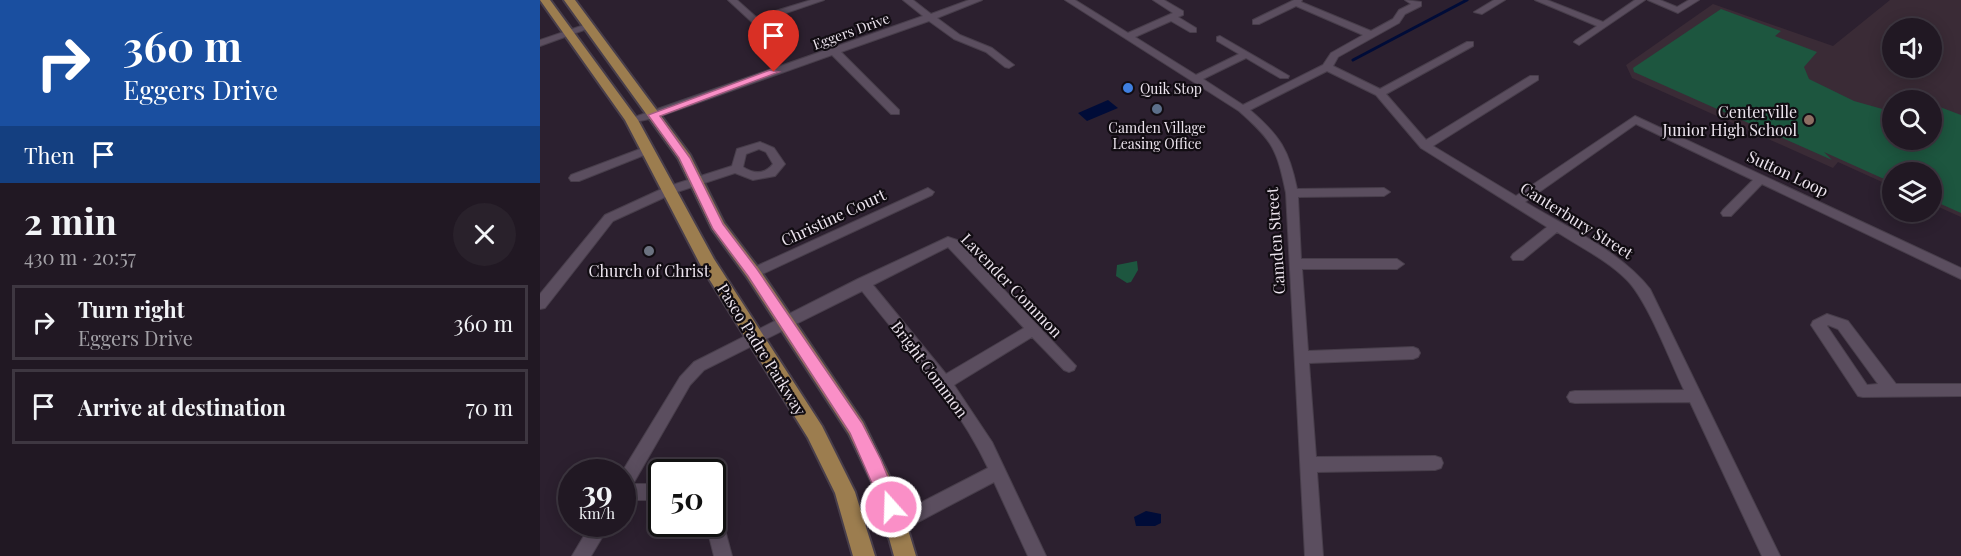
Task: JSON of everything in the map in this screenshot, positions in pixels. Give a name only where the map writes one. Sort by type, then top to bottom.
[{"type":"main road","name":"Paseo Padre Parkway","points":[[544,0],[631,120],[670,190],[689,231],[832,464],[845,492],[864,556]]},
{"type":"main road","name":"Paseo Padre Parkway","points":[[569,0],[685,158],[717,225],[753,273],[856,428],[886,490],[905,556]]},
{"type":"street","points":[[732,0],[754,21],[820,0]]},
{"type":"street","points":[[907,0],[957,37],[989,50],[1009,65]]},
{"type":"street","name":"Eggers Drive","points":[[631,120],[654,115],[978,0]]},
{"type":"street","name":"Camden Street","points":[[1070,0],[1243,109],[1269,132],[1285,159],[1292,193],[1294,264],[1314,556]]},
{"type":"street","points":[[1127,37],[1180,14],[1157,0]]},
{"type":"street","points":[[1479,12],[1501,0]]},
{"type":"street","points":[[1539,0],[1604,26]]},
{"type":"street","points":[[1579,42],[1641,0]]},
{"type":"street","points":[[1652,0],[1678,10],[1695,0]]},
{"type":"street","points":[[1256,22],[1297,2],[1323,15],[1338,18],[1371,35]]},
{"type":"street","points":[[1243,109],[1327,67],[1334,55],[1396,21],[1413,2],[1430,10]]},
{"type":"street","points":[[1171,17],[1193,30]]},
{"type":"street","points":[[540,43],[590,26]]},
{"type":"street","points":[[1220,39],[1284,76]]},
{"type":"street","points":[[1380,93],[1470,44]]},
{"type":"street","points":[[834,51],[895,112]]},
{"type":"street","points":[[1196,79],[1246,54]]},
{"type":"street","name":"Canterbury Street","points":[[1327,67],[1380,93],[1425,146],[1616,263],[1632,276],[1645,293],[1771,556]]},
{"type":"street","points":[[1425,146],[1534,78]]},
{"type":"street","name":"Sutton Loop","points":[[1515,203],[1635,119],[1961,274]]},
{"type":"street","points":[[575,178],[648,150]]},
{"type":"street","points":[[540,304],[609,218],[670,190],[698,183],[737,168]]},
{"type":"street","points":[[1727,213],[1761,178]]},
{"type":"street","name":"Christine Court","points":[[753,273],[928,192]]},
{"type":"street","points":[[1292,193],[1384,192]]},
{"type":"street","points":[[1518,257],[1555,227]]},
{"type":"street","name":"Lavender Common","points":[[863,283],[948,242],[952,243],[1032,330],[1070,366]]},
{"type":"street","points":[[1294,264],[1397,264]]},
{"type":"street","points":[[636,467],[699,366],[863,283]]},
{"type":"street","name":"Bright Common","points":[[863,283],[944,383],[986,447],[1037,556]]},
{"type":"street","points":[[1891,390],[1843,325],[1827,320],[1818,325],[1863,391],[1961,390]]},
{"type":"street","points":[[944,383],[1032,330]]},
{"type":"street","points":[[1302,357],[1413,353]]},
{"type":"street","points":[[1575,397],[1694,396]]},
{"type":"street","points":[[1308,465],[1435,463]]},
{"type":"street","points":[[897,524],[996,472]]},
{"type":"street","points":[[581,556],[593,537]]},
{"type":"street","points":[[718,537],[723,556]]},
{"type":"shaded area","name":"Centerville Junior High School","points":[[1890,0],[1961,0],[1961,217],[1942,208],[1942,162],[1882,162],[1882,182],[1838,162],[1833,168],[1632,78],[1626,65],[1713,4],[1833,46]]},
{"type":"green space","points":[[1721,9],[1781,31],[1775,36],[1817,52],[1804,67],[1809,79],[1854,101],[1882,109],[1882,150],[1942,150],[1942,108],[1961,115],[1961,213],[1942,204],[1942,162],[1882,162],[1882,178],[1824,152],[1832,160],[1634,72],[1633,68]]},
{"type":"green space","points":[[1137,261],[1138,270],[1131,282],[1127,283],[1116,276],[1117,265]]},
{"type":"water","points":[[1108,100],[1118,108],[1087,121],[1078,113]]},
{"type":"water","points":[[1146,511],[1161,514],[1161,523],[1155,526],[1136,526],[1134,517]]},
{"type":"waterway","points":[[1353,60],[1467,0]]},
{"type":"place","name":"Quik Stop","points":[[1128,88]]},
{"type":"place","name":"Camden Village Leasing Office","points":[[1157,109]]},
{"type":"place","name":"Centerville Junior High School","points":[[1809,120]]},
{"type":"place","name":"Church of Christ","points":[[649,251]]},
{"type":"route","points":[[774,72],[654,115],[685,158],[717,225],[753,273],[856,428],[873,460],[891,507]]}]
